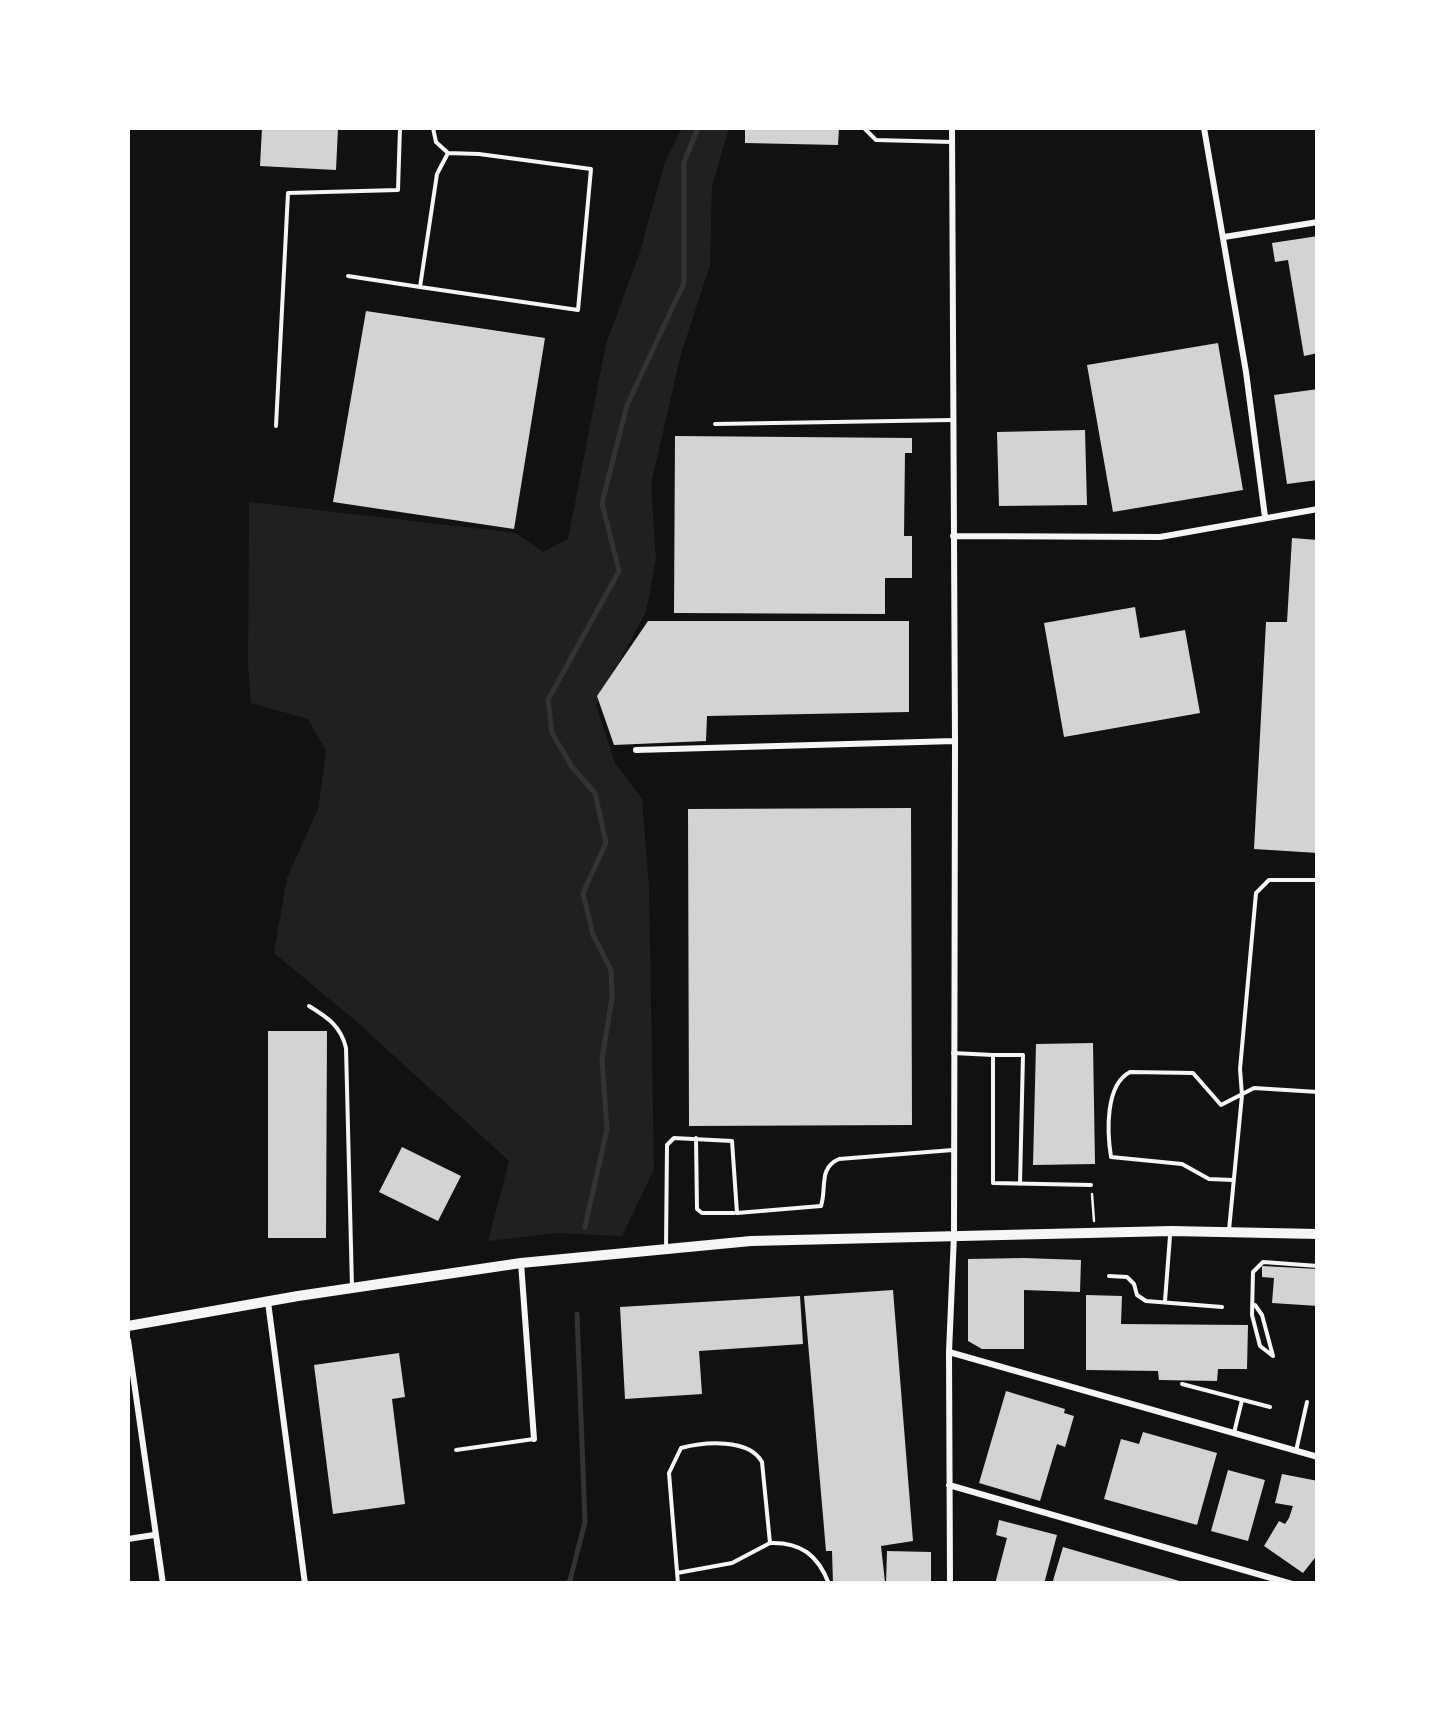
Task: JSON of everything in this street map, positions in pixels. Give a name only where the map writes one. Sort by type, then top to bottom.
[{"type":"main road","points":[[128,1326],[521,1263],[751,1241],[1171,1231],[1318,1234]]},
{"type":"street","points":[[950,1584],[955,741],[952,128]]},
{"type":"street","points":[[1204,128],[1266,517]]},
{"type":"street","points":[[1224,237],[1318,222]]},
{"type":"street","points":[[953,536],[1160,537],[1318,510]]},
{"type":"street","points":[[636,750],[955,741]]},
{"type":"street","points":[[521,1263],[534,1439]]},
{"type":"street","points":[[268,1301],[306,1584]]},
{"type":"street","points":[[128,1340],[163,1584]]},
{"type":"street","points":[[949,1352],[1318,1457]]},
{"type":"street","points":[[949,1485],[1292,1584]]},
{"type":"street","points":[[128,1540],[154,1535]]},
{"type":"lane","points":[[276,426],[288,193],[398,190],[400,128]]},
{"type":"lane","points":[[348,276],[578,310],[591,169],[448,153],[436,142],[433,128]]},
{"type":"lane","points":[[530,128],[539,128]]},
{"type":"lane","points":[[864,128],[876,140],[952,142]]},
{"type":"lane","points":[[420,287],[438,174],[448,153]]},
{"type":"lane","points":[[715,424],[953,420]]},
{"type":"lane","points":[[1229,1231],[1256,893],[1269,880],[1318,880]]},
{"type":"lane","points":[[309,1006],[335,1025],[346,1048],[352,1288]]},
{"type":"lane","points":[[953,1053],[1023,1055],[1020,1184]]},
{"type":"lane","points":[[993,1054],[993,1183],[1091,1184]]},
{"type":"lane","points":[[1232,1180],[1209,1179],[1182,1164],[1111,1157],[1112,1096],[1116,1085],[1130,1072],[1192,1072],[1222,1105],[1254,1088],[1318,1092]]},
{"type":"lane","points":[[666,1248],[667,1145],[674,1138],[725,1139],[734,1144],[736,1212]]},
{"type":"lane","points":[[696,1138],[697,1209],[710,1214],[821,1206],[824,1173],[831,1163],[953,1150]]},
{"type":"lane","points":[[1165,1302],[1171,1231]]},
{"type":"lane","points":[[1255,1304],[1262,1315],[1273,1356],[1260,1346],[1252,1315],[1253,1272],[1263,1262],[1318,1266]]},
{"type":"lane","points":[[1109,1276],[1127,1277],[1137,1295],[1146,1301],[1222,1306]]},
{"type":"lane","points":[[1182,1384],[1270,1407]]},
{"type":"lane","points":[[1234,1433],[1242,1400]]},
{"type":"lane","points":[[1296,1450],[1308,1402]]},
{"type":"lane","points":[[456,1450],[534,1439]]},
{"type":"lane","points":[[678,1584],[668,1473],[681,1448],[742,1445],[758,1454],[764,1471],[770,1543]]},
{"type":"lane","points":[[677,1573],[732,1564],[770,1543],[802,1547],[819,1562],[829,1584]]},
{"type":"path","points":[[1091,1184],[1094,1232]]},
{"type":"shaded area","points":[[682,128],[729,128],[712,187],[710,265],[681,354],[651,484],[656,559],[646,612],[596,705],[615,763],[642,799],[649,887],[654,1169],[622,1236],[557,1233],[488,1241],[509,1161],[357,1022],[274,953],[287,878],[318,809],[326,751],[308,719],[251,703],[249,502],[516,533],[543,552],[568,539],[606,344],[640,252],[665,161]]},
{"type":"building","points":[[262,128],[338,128],[336,170],[260,166]]},
{"type":"building","points":[[745,128],[839,128],[838,145],[745,143]]},
{"type":"building","points":[[1318,236],[1318,353],[1304,356],[1288,260],[1275,262],[1272,243]]},
{"type":"building","points":[[366,311],[545,338],[514,529],[333,502]]},
{"type":"building","points":[[1218,343],[1243,490],[1113,512],[1087,365]]},
{"type":"building","points":[[1318,389],[1318,480],[1287,484],[1274,395]]},
{"type":"building","points":[[1085,430],[1087,505],[999,506],[997,432]]},
{"type":"building","points":[[675,436],[912,438],[912,453],[905,453],[904,536],[912,536],[912,578],[885,578],[885,614],[674,613]]},
{"type":"building","points":[[1292,538],[1318,540],[1318,853],[1254,849],[1266,622],[1287,622]]},
{"type":"building","points":[[1135,607],[1140,638],[1185,630],[1200,713],[1064,737],[1044,623]]},
{"type":"building","points":[[648,621],[909,621],[909,712],[707,716],[706,741],[614,745],[597,696]]},
{"type":"building","points":[[911,808],[912,1125],[689,1126],[688,809]]},
{"type":"building","points":[[268,1031],[327,1031],[326,1238],[268,1238]]},
{"type":"building","points":[[1093,1043],[1095,1164],[1033,1165],[1036,1044]]},
{"type":"building","points":[[402,1147],[461,1176],[438,1221],[379,1192]]},
{"type":"building","points":[[968,1259],[1081,1260],[1080,1292],[1024,1290],[1024,1349],[982,1349],[968,1341]]},
{"type":"building","points":[[1262,1266],[1318,1269],[1318,1306],[1272,1303],[1274,1278],[1262,1277]]},
{"type":"building","points":[[893,1290],[913,1541],[881,1546],[885,1582],[833,1584],[832,1551],[826,1551],[804,1296]]},
{"type":"building","points":[[1086,1295],[1122,1296],[1121,1324],[1248,1325],[1247,1369],[1218,1369],[1217,1381],[1159,1380],[1158,1371],[1086,1370]]},
{"type":"building","points":[[800,1296],[803,1344],[699,1351],[702,1394],[625,1399],[620,1307]]},
{"type":"building","points":[[399,1353],[405,1397],[392,1399],[405,1504],[333,1514],[314,1365]]},
{"type":"building","points":[[1006,1391],[1065,1409],[1064,1413],[1074,1416],[1065,1447],[1057,1444],[1040,1501],[979,1483]]},
{"type":"building","points":[[1143,1432],[1217,1453],[1197,1525],[1104,1499],[1121,1439],[1139,1444]]},
{"type":"building","points":[[1228,1470],[1265,1480],[1248,1541],[1211,1531]]},
{"type":"building","points":[[1282,1474],[1318,1481],[1318,1554],[1303,1573],[1264,1546],[1279,1521],[1285,1524],[1293,1506],[1275,1503]]},
{"type":"building","points":[[999,1520],[1057,1535],[1044,1584],[995,1584],[1007,1538],[996,1535]]},
{"type":"building","points":[[1063,1547],[1183,1582],[1183,1584],[1052,1584]]},
{"type":"building","points":[[887,1551],[931,1552],[931,1584],[886,1584]]},
{"type":"waterway","points":[[585,1227],[607,1129],[602,1059],[612,998],[611,970],[593,935],[583,893],[606,843],[595,793],[572,767],[552,733],[548,700],[619,571],[602,503],[627,405],[684,283],[684,162],[698,128]]},
{"type":"waterway","points":[[569,1584],[585,1522],[577,1314]]}]
